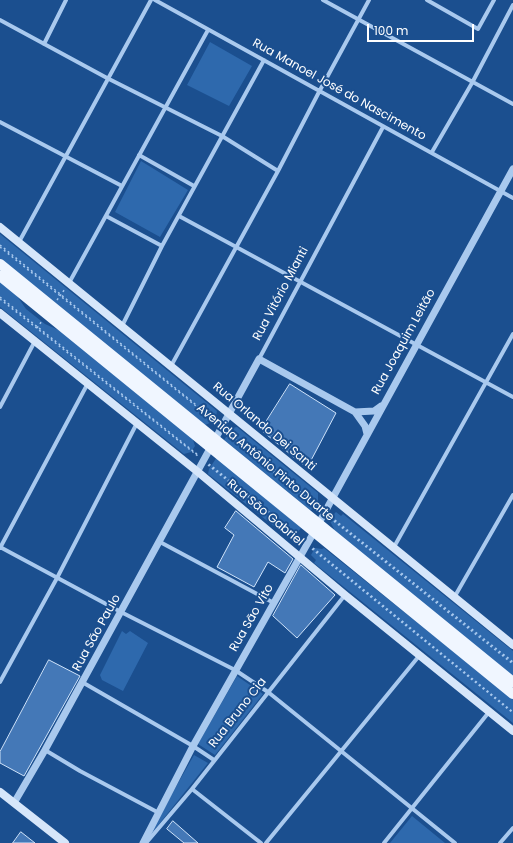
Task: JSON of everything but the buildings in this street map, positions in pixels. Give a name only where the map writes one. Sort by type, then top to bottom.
[{"type":"main road","name":"Rua Orlando Dei Santi","points":[[0,227],[332,499],[513,644]]},
{"type":"main road","name":"Avenida Antônio Pinto Duarte","points":[[0,264],[513,694]]},
{"type":"main road","name":"Avenida Antônio Pinto Duarte","points":[[0,276],[85,346],[214,443]]},
{"type":"main road","name":"Rua São Gabriel","points":[[0,313],[198,472],[345,596],[513,731]]},
{"type":"main road","name":"Avenida Antônio Pinto Duarte","points":[[316,528],[513,682]]},
{"type":"main road","points":[[0,792],[65,843]]},
{"type":"street","points":[[44,44],[66,0]]},
{"type":"street","points":[[19,242],[66,157],[107,78],[151,0]]},
{"type":"street","name":"Rua Manoel José do Nascimento","points":[[155,0],[513,198]]},
{"type":"street","points":[[323,0],[472,83],[513,104]]},
{"type":"street","points":[[171,366],[278,171],[358,19],[370,0]]},
{"type":"street","points":[[427,0],[478,29],[494,0]]},
{"type":"street","points":[[432,152],[472,83],[513,5]]},
{"type":"street","points":[[0,20],[107,78],[222,136],[278,171]]},
{"type":"street","points":[[69,283],[208,30]]},
{"type":"street","points":[[121,326],[194,186],[264,60]]},
{"type":"street","points":[[0,122],[122,186]]},
{"type":"street","name":"Rua Vitório Mianti","points":[[198,472],[383,127]]},
{"type":"street","points":[[139,155],[194,186]]},
{"type":"street","name":"Rua Joaquim Leitão","points":[[355,412],[374,411],[382,405],[513,169]]},
{"type":"street","points":[[106,216],[162,246]]},
{"type":"street","points":[[179,216],[235,248],[513,397]]},
{"type":"street","points":[[394,548],[513,334]]},
{"type":"street","points":[[0,407],[35,341]]},
{"type":"street","points":[[259,359],[355,412],[365,426],[366,434]]},
{"type":"street","points":[[88,383],[0,547],[121,612],[235,670],[268,692],[456,843]]},
{"type":"street","name":"Rua São Vito","points":[[143,843],[193,746],[300,558],[382,405]]},
{"type":"street","points":[[0,682],[58,578],[137,423]]},
{"type":"street","name":"Rua São Paulo","points":[[14,803],[46,750],[198,472]]},
{"type":"street","points":[[455,596],[513,495]]},
{"type":"street","points":[[160,542],[274,603]]},
{"type":"street","name":"Rua Bruno Cia","points":[[146,843],[192,788],[345,596]]},
{"type":"street","points":[[266,843],[419,656]]},
{"type":"street","points":[[82,682],[193,746],[214,760]]},
{"type":"street","points":[[384,843],[488,712]]},
{"type":"street","points":[[46,750],[159,813]]},
{"type":"street","points":[[192,788],[261,843]]},
{"type":"street","points":[[500,843],[513,828]]},
{"type":"path","points":[[0,246],[222,427],[324,513],[513,663]]},
{"type":"path","points":[[0,298],[204,460],[513,712]]},
{"type":"shaded area","points":[[210,42],[252,66],[229,106],[187,85]]},
{"type":"shaded area","points":[[141,161],[188,190],[160,237],[115,212]]},
{"type":"shaded area","points":[[0,234],[217,411],[214,420],[205,425],[0,260]]},
{"type":"shaded area","points":[[0,281],[15,293],[26,309],[45,324],[61,331],[192,437],[195,446],[191,452],[184,454],[0,307]]},
{"type":"shaded area","points":[[237,427],[318,493],[318,503],[315,509],[310,510],[224,440],[232,428]]},
{"type":"shaded area","points":[[217,457],[301,528],[294,537],[290,539],[208,474],[209,469]]},
{"type":"shaded area","points":[[336,512],[341,516],[343,514],[513,651],[513,677],[333,531],[334,529],[329,519]]},
{"type":"shaded area","points":[[315,548],[324,548],[513,699],[513,723],[314,563],[316,560],[311,555]]},
{"type":"shaded area","points":[[122,631],[126,634],[130,631],[148,643],[123,691],[102,680],[100,675]]},
{"type":"shaded area","points":[[237,676],[263,694],[215,755],[198,744]]},
{"type":"shaded area","points":[[194,755],[208,763],[144,843]]},
{"type":"shaded area","points":[[412,816],[445,843],[390,843]]}]
